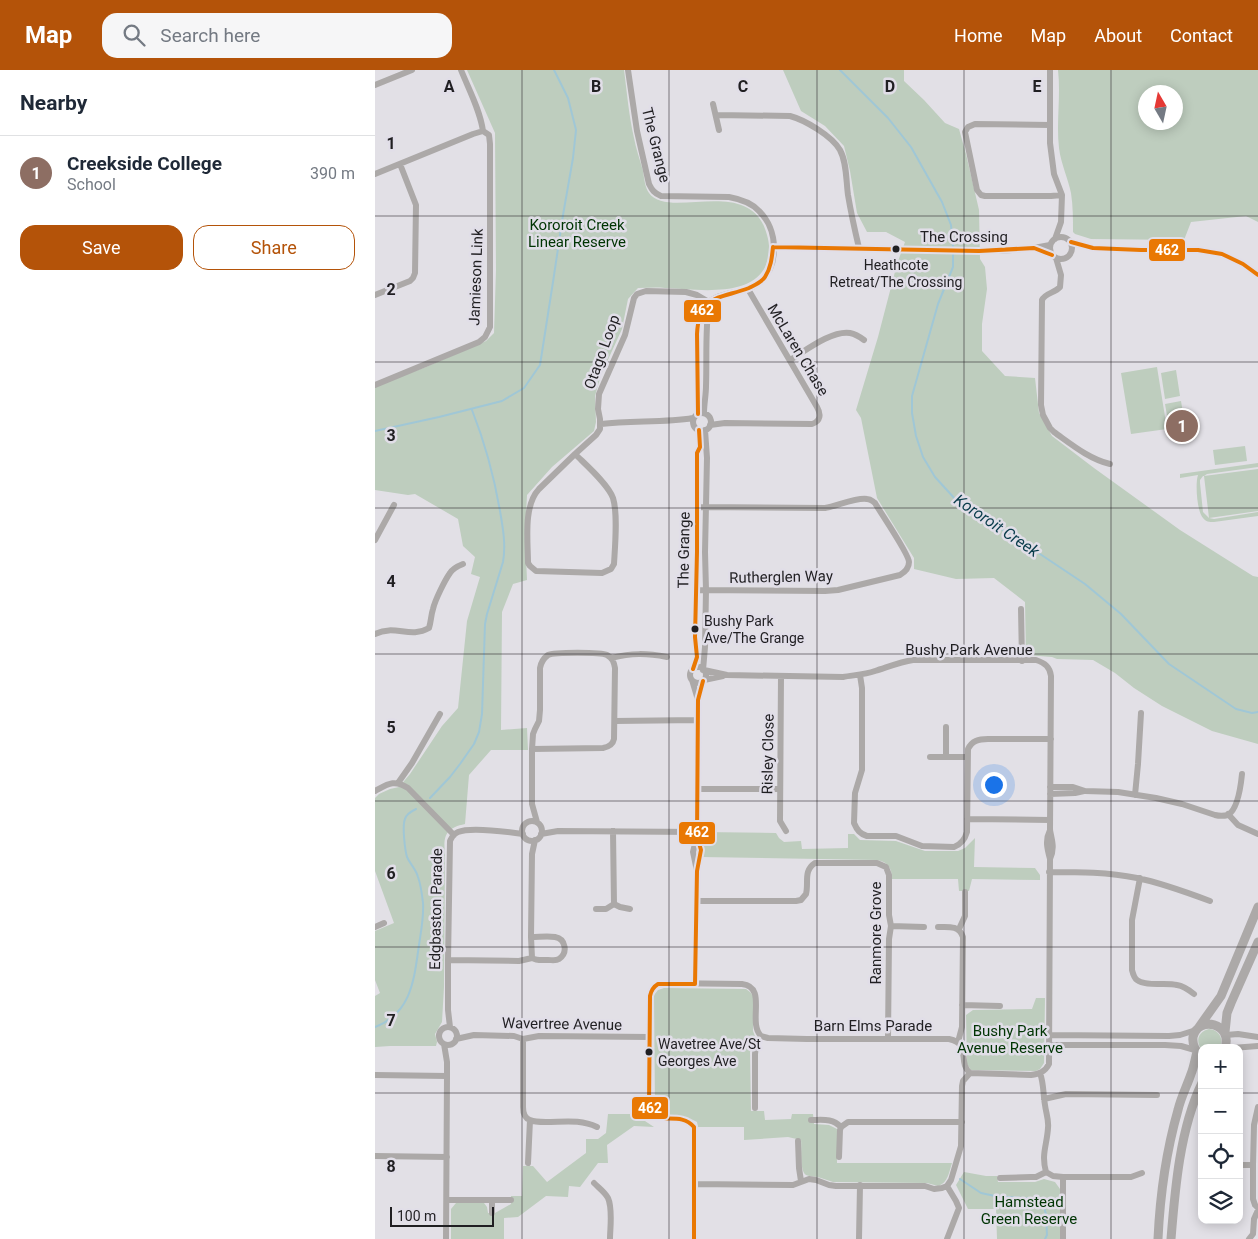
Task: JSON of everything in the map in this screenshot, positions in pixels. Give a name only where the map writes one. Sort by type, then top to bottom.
[{"type":"main road","points":[[1158,1239],[1163,1184],[1170,1143],[1179,1107],[1198,1052],[1193,1039],[1224,988],[1258,908]]},
{"type":"main road","points":[[1227,1044],[1225,1033],[1227,1013],[1258,942]]},
{"type":"main road","points":[[1198,1029],[1210,1024],[1216,1025],[1225,1033]]},
{"type":"main road","points":[[1171,1239],[1180,1161],[1193,1105],[1200,1089]]},
{"type":"street","points":[[375,85],[412,70]]},
{"type":"street","name":"Jamieson Link","points":[[375,385],[479,342],[490,327],[489,135],[483,131],[478,110],[461,70]]},
{"type":"street","name":"The Grange","points":[[628,70],[637,131],[649,184],[655,194],[661,196],[739,198],[758,210],[772,231],[771,266],[760,282],[748,289],[715,297],[709,302]]},
{"type":"street","points":[[1049,72],[1050,143],[1055,174],[1062,194],[1061,222],[1065,237],[1071,242],[1093,248],[1198,250],[1222,254],[1243,264],[1258,275]]},
{"type":"street","points":[[713,104],[719,130]]},
{"type":"street","points":[[716,115],[790,116],[809,123],[832,140],[841,152],[859,248]]},
{"type":"street","points":[[1050,125],[978,124],[971,125],[965,132],[977,190],[981,195],[1043,196],[1062,194]]},
{"type":"street","points":[[375,174],[483,131]]},
{"type":"street","points":[[375,295],[410,281],[415,273],[416,205],[400,164]]},
{"type":"street","points":[[1061,222],[1050,248],[1061,275]]},
{"type":"street","points":[[1055,239],[1065,237]]},
{"type":"street","points":[[1071,242],[1071,253]]},
{"type":"street","name":"The Crossing","points":[[773,247],[979,251],[1034,248],[1051,245]]},
{"type":"street","name":"The Crossing","points":[[1034,248],[1054,256]]},
{"type":"street","points":[[1093,248],[1071,253],[1065,259],[1059,289],[1045,296],[1042,300],[1041,410],[1054,432],[1093,458],[1109,464]]},
{"type":"street","points":[[1054,256],[1065,259]]},
{"type":"street","name":"McLaren Chase","points":[[706,426],[725,423],[812,424],[820,416],[819,410],[748,289]]},
{"type":"street","name":"Otago Loop","points":[[601,424],[598,409],[599,394],[625,335],[632,303],[637,294],[646,291],[685,292],[697,295],[709,302]]},
{"type":"street","points":[[706,426],[697,417],[697,332],[701,313],[709,302]]},
{"type":"street","points":[[790,360],[827,338],[842,333],[856,335],[864,340]]},
{"type":"street","points":[[575,454],[612,496],[615,513],[614,564],[611,569],[602,573],[536,571],[528,563],[528,514],[532,500],[539,489],[575,454],[599,433],[601,424],[677,421],[707,414],[706,426]]},
{"type":"street","name":"The Grange","points":[[704,670],[706,426]]},
{"type":"street","name":"The Grange","points":[[693,669],[696,660],[697,453],[706,426]]},
{"type":"street","name":"Rutherglen Way","points":[[696,590],[837,590],[900,575],[906,570],[909,563],[875,503],[869,499],[861,499],[825,508],[697,507]]},
{"type":"street","points":[[375,540],[394,505]]},
{"type":"street","points":[[375,637],[381,631],[420,632],[429,628],[435,601],[450,572],[463,564]]},
{"type":"street","points":[[1021,609],[1022,661]]},
{"type":"street","points":[[696,651],[704,651]]},
{"type":"street","points":[[532,749],[605,748],[613,742],[615,668],[611,658],[607,655],[596,654],[552,654],[544,659],[540,668],[541,710],[539,722],[535,729],[532,749],[532,804],[540,828],[539,838],[532,840]]},
{"type":"street","points":[[611,658],[627,654],[652,654],[667,657]]},
{"type":"street","name":"Bushy Park Avenue","points":[[704,670],[727,675],[843,677],[874,672],[913,660],[1036,660],[1044,663],[1049,668],[1051,676],[1050,830],[1054,850],[1050,859],[1049,872],[1048,1035]]},
{"type":"street","points":[[695,984],[697,871],[701,850],[697,834],[697,720],[698,700],[706,675],[704,670],[697,668],[693,669],[690,676],[698,700]]},
{"type":"street","name":"Bushy Park Avenue","points":[[704,680],[727,675]]},
{"type":"street","points":[[860,675],[863,688],[862,770],[855,793],[854,824],[856,828],[867,836],[896,836],[923,846],[958,845],[964,840],[967,832],[967,757],[970,745],[977,740],[987,739],[1051,739]]},
{"type":"street","name":"Risley Close","points":[[781,676],[780,821],[786,831]]},
{"type":"street","points":[[692,680],[696,683],[704,680]]},
{"type":"street","points":[[1135,795],[1141,713]]},
{"type":"street","points":[[398,783],[412,763],[440,714]]},
{"type":"street","points":[[615,721],[697,720]]},
{"type":"street","points":[[946,727],[946,757]]},
{"type":"street","points":[[930,756],[967,757]]},
{"type":"street","points":[[1050,791],[1075,794],[1085,790],[1118,792],[1182,804],[1220,816],[1228,814],[1234,808],[1240,792],[1243,774]]},
{"type":"street","points":[[375,791],[389,784],[401,784],[408,788],[454,835]]},
{"type":"street","points":[[697,789],[780,790]]},
{"type":"street","points":[[532,804],[524,828],[532,840],[532,958]]},
{"type":"street","points":[[1228,814],[1238,825],[1258,834]]},
{"type":"street","points":[[967,819],[1050,820]]},
{"type":"street","name":"Edgbaston Parade","points":[[450,1028],[448,960],[450,842],[454,835],[462,831],[507,831],[524,828],[531,821],[540,828]]},
{"type":"street","points":[[540,828],[558,832],[613,831],[697,834]]},
{"type":"street","points":[[613,831],[614,904]]},
{"type":"street","name":"Ranmore Grove","points":[[696,901],[796,902],[807,894],[808,869],[815,863],[877,863],[887,867],[891,926],[889,939],[888,1039]]},
{"type":"street","points":[[1049,872],[1097,873],[1140,878],[1170,886],[1210,901]]},
{"type":"street","points":[[1140,878],[1132,920],[1132,970],[1134,976],[1142,982],[1179,985],[1194,994]]},
{"type":"street","points":[[959,929],[965,916],[965,892]]},
{"type":"street","points":[[614,904],[630,909]]},
{"type":"street","points":[[596,909],[606,908],[614,904]]},
{"type":"street","points":[[375,927],[384,923]]},
{"type":"street","points":[[891,926],[924,927]]},
{"type":"street","points":[[938,927],[959,929],[963,937],[962,1027],[958,1042],[962,1046],[965,1066],[969,1073]]},
{"type":"street","points":[[448,960],[519,961],[532,958],[537,960],[557,960],[564,954],[565,949],[562,942],[555,937],[531,937]]},
{"type":"street","points":[[694,1239],[695,1128],[688,1120],[661,1119],[654,1116],[649,1106],[650,996],[654,986],[663,983],[742,984],[751,987],[755,994],[755,1025],[761,1036],[756,1046],[755,1054],[755,1108]]},
{"type":"street","points":[[962,1005],[1001,1006]]},
{"type":"street","points":[[446,1239],[447,1062],[444,1044],[438,1036],[440,1030],[450,1028],[457,1033],[447,1062]]},
{"type":"street","name":"Wavertree Avenue","points":[[450,1028],[474,1036]]},
{"type":"street","points":[[969,1073],[1040,1074],[1049,1064],[1048,1035],[1169,1036],[1187,1034],[1198,1029]]},
{"type":"street","points":[[1225,1033],[1258,1037]]},
{"type":"street","name":"Wavertree Avenue","points":[[454,1041],[474,1036],[508,1036],[523,1039],[539,1036],[650,1037]]},
{"type":"street","name":"Barn Elms Parade","points":[[761,1036],[768,1038],[949,1039],[958,1042]]},
{"type":"street","points":[[523,1039],[523,1111],[526,1117],[539,1122],[582,1122],[597,1127]]},
{"type":"street","points":[[444,1044],[454,1041]]},
{"type":"street","points":[[1049,1045],[1165,1045],[1181,1046],[1198,1052]]},
{"type":"street","points":[[1243,1047],[1258,1046]]},
{"type":"street","points":[[694,1184],[793,1185],[809,1179],[829,1185],[925,1186],[939,1189],[947,1186],[961,1146],[962,1086],[969,1073]]},
{"type":"street","points":[[1040,1074],[1049,1122],[1043,1155],[1046,1172],[1053,1176],[1131,1177],[1142,1173]]},
{"type":"street","points":[[375,1075],[447,1076]]},
{"type":"street","points":[[1044,1099],[1067,1094],[1157,1095]]},
{"type":"street","points":[[1249,1239],[1253,1234],[1254,1219],[1258,1209],[1253,1199],[1253,1165],[1254,1125],[1258,1107]]},
{"type":"street","points":[[528,1163],[530,1120]]},
{"type":"street","points":[[811,1120],[833,1121],[841,1127]]},
{"type":"street","points":[[839,1156],[839,1134],[841,1127],[848,1122],[962,1122]]},
{"type":"street","points":[[799,1141],[801,1181]]},
{"type":"street","points":[[375,1156],[447,1156]]},
{"type":"street","points":[[1243,1165],[1253,1165]]},
{"type":"street","points":[[1000,1178],[1036,1177],[1046,1172]]},
{"type":"street","points":[[1063,1176],[1063,1239]]},
{"type":"street","points":[[594,1183],[608,1198],[610,1206],[610,1239]]},
{"type":"street","points":[[859,1239],[860,1185]]},
{"type":"street","points":[[947,1186],[959,1208],[947,1239]]},
{"type":"street","points":[[447,1200],[511,1200]]},
{"type":"street","points":[[491,1200],[492,1213]]},
{"type":"green space","name":"Kororoit Creek Linear Reserve","points":[[467,70],[624,70],[632,130],[649,193],[659,200],[674,203],[709,201],[728,202],[745,206],[758,217],[767,235],[769,254],[766,265],[759,276],[748,283],[736,287],[721,290],[638,288],[628,299],[622,329],[601,375],[595,396],[596,422],[594,431],[552,467],[527,495],[525,534],[527,580],[513,584],[502,612],[501,730],[527,728],[528,750],[491,750],[469,775],[465,824],[450,830],[445,837],[444,987],[442,1022],[435,1034],[436,1046],[375,1047],[375,996],[380,993],[375,980],[375,931],[394,923],[375,871],[375,798],[379,794],[399,787],[410,774],[442,726],[458,708],[467,621],[480,577],[471,574],[475,557],[463,546],[458,519],[415,494],[408,495],[375,490],[375,386],[426,367],[486,341],[494,333],[496,270],[495,133]]},
{"type":"green space","points":[[783,70],[904,70],[904,81],[945,123],[959,129],[979,210],[980,259],[985,267],[987,289],[982,324],[982,351],[1005,376],[1035,378],[1039,413],[1052,436],[1180,530],[1253,576],[1258,577],[1258,744],[1212,731],[1162,706],[1093,660],[1057,659],[1026,655],[1025,602],[994,578],[956,579],[914,569],[914,558],[877,498],[861,418],[856,410],[897,264],[905,242],[886,232],[867,232],[857,213],[844,146],[825,126],[801,111]]},
{"type":"green space","points":[[1058,70],[1258,70],[1258,222],[1246,216],[1191,222],[1184,240],[1091,239],[1075,234],[1073,232],[1071,193],[1061,160],[1058,128]]},
{"type":"green space","points":[[1157,367],[1167,429],[1131,434],[1121,373]]},
{"type":"green space","points":[[1176,370],[1180,396],[1165,399],[1161,373]]},
{"type":"green space","points":[[1181,401],[1186,431],[1170,433],[1165,404]]},
{"type":"green space","points":[[1245,446],[1247,461],[1215,465],[1213,450]]},
{"type":"green space","points":[[1258,463],[1258,467],[1207,474],[1203,476],[1200,483],[1203,512],[1209,518],[1214,519],[1258,512],[1258,516],[1214,522],[1206,521],[1201,515],[1198,504],[1198,475],[1180,478],[1180,474]]},
{"type":"green space","points":[[1258,469],[1258,511],[1209,518],[1204,476]]},
{"type":"green space","points":[[701,832],[776,833],[784,842],[801,841],[802,849],[848,848],[848,834],[854,834],[860,840],[896,841],[925,851],[958,851],[965,848],[975,838],[974,867],[1035,868],[1040,875],[1040,880],[972,879],[969,891],[959,891],[958,879],[892,879],[889,866],[877,860],[701,857],[703,847]]},
{"type":"green space","points":[[664,988],[746,989],[753,996],[753,1031],[756,1039],[750,1052],[751,1111],[764,1111],[765,1120],[791,1119],[792,1114],[813,1114],[814,1124],[829,1125],[837,1129],[837,1163],[952,1163],[946,1180],[938,1186],[927,1183],[833,1182],[819,1177],[808,1176],[804,1173],[802,1169],[801,1140],[788,1137],[744,1140],[744,1127],[698,1127],[697,1122],[687,1117],[663,1116],[655,1109],[654,995],[658,990]]},
{"type":"green space","name":"Bushy Park Avenue Reserve","points":[[1036,998],[1045,998],[1044,1063],[1040,1069],[1036,1071],[971,1070],[967,1064],[966,1015],[973,1010],[1032,1009]]},
{"type":"green space","points":[[1205,1030],[1216,1031],[1220,1035],[1221,1044],[1199,1044],[1199,1037]]},
{"type":"green space","points":[[608,1114],[640,1114],[645,1121],[654,1127],[634,1126],[607,1145],[608,1163],[598,1163],[580,1187],[569,1186],[568,1197],[546,1196],[518,1217],[504,1218],[504,1239],[451,1239],[451,1209],[456,1203],[484,1203],[488,1213],[495,1213],[511,1204],[511,1196],[522,1196],[523,1166],[533,1166],[547,1182],[586,1153],[586,1139],[598,1139],[606,1133]]},
{"type":"green space","name":"Hamstead Green Reserve","points":[[964,1172],[997,1176],[998,1182],[1035,1182],[1044,1179],[1055,1182],[1060,1189],[1060,1239],[997,1239],[996,1209],[968,1209],[956,1185]]},
{"type":"waterway","name":"Kororoit Creek","points":[[375,431],[502,401],[524,388],[540,365],[576,130],[568,98],[554,70]]},
{"type":"waterway","name":"Kororoit Creek","points":[[840,70],[888,118],[911,147],[942,202],[951,225],[953,247]]},
{"type":"waterway","name":"Kororoit Creek","points":[[953,252],[953,267],[938,304],[912,396],[912,413],[916,436],[923,457],[935,477],[956,500],[1085,584],[1121,614],[1169,664],[1236,709],[1252,713],[1258,712]]},
{"type":"waterway","points":[[430,798],[460,764],[474,744],[479,732],[482,714],[485,624],[504,556],[503,530],[495,485],[485,447],[472,410]]},
{"type":"waterway","points":[[375,1027],[397,1013],[404,1004],[413,982],[422,924],[423,903],[417,874],[407,857],[404,822],[409,813],[416,809]]},
{"type":"waterway","points":[[960,1179],[981,1193],[1037,1199],[1043,1204],[1046,1214],[1047,1235],[1045,1239]]},
{"type":"transit line","name":"462","points":[[1071,242],[1093,248],[1198,250],[1222,254],[1243,264],[1258,275]]},
{"type":"transit line","name":"462","points":[[773,247],[979,251],[1034,248],[1052,255]]},
{"type":"transit line","name":"462","points":[[698,414],[697,334],[702,311],[713,300],[749,288],[762,280],[770,266],[773,247]]},
{"type":"transit line","name":"462","points":[[693,669],[697,657],[695,637],[697,453],[700,447],[699,430]]},
{"type":"transit line","name":"462","points":[[695,984],[697,871],[701,850],[697,836],[698,700],[703,681]]},
{"type":"transit line","name":"462","points":[[694,1239],[694,1127],[681,1119],[657,1118],[651,1112],[649,1106],[651,992],[658,984],[695,984]]},
{"type":"place","name":"Heathcote Retreat/The Crossing","points":[[896,249]]},
{"type":"place","name":"Creekside College","points":[[1182,426]]},
{"type":"place","name":"Bushy Park Ave/The Grange","points":[[695,629]]},
{"type":"place","name":"Wavetree Ave/St Georges Ave","points":[[649,1052]]}]
